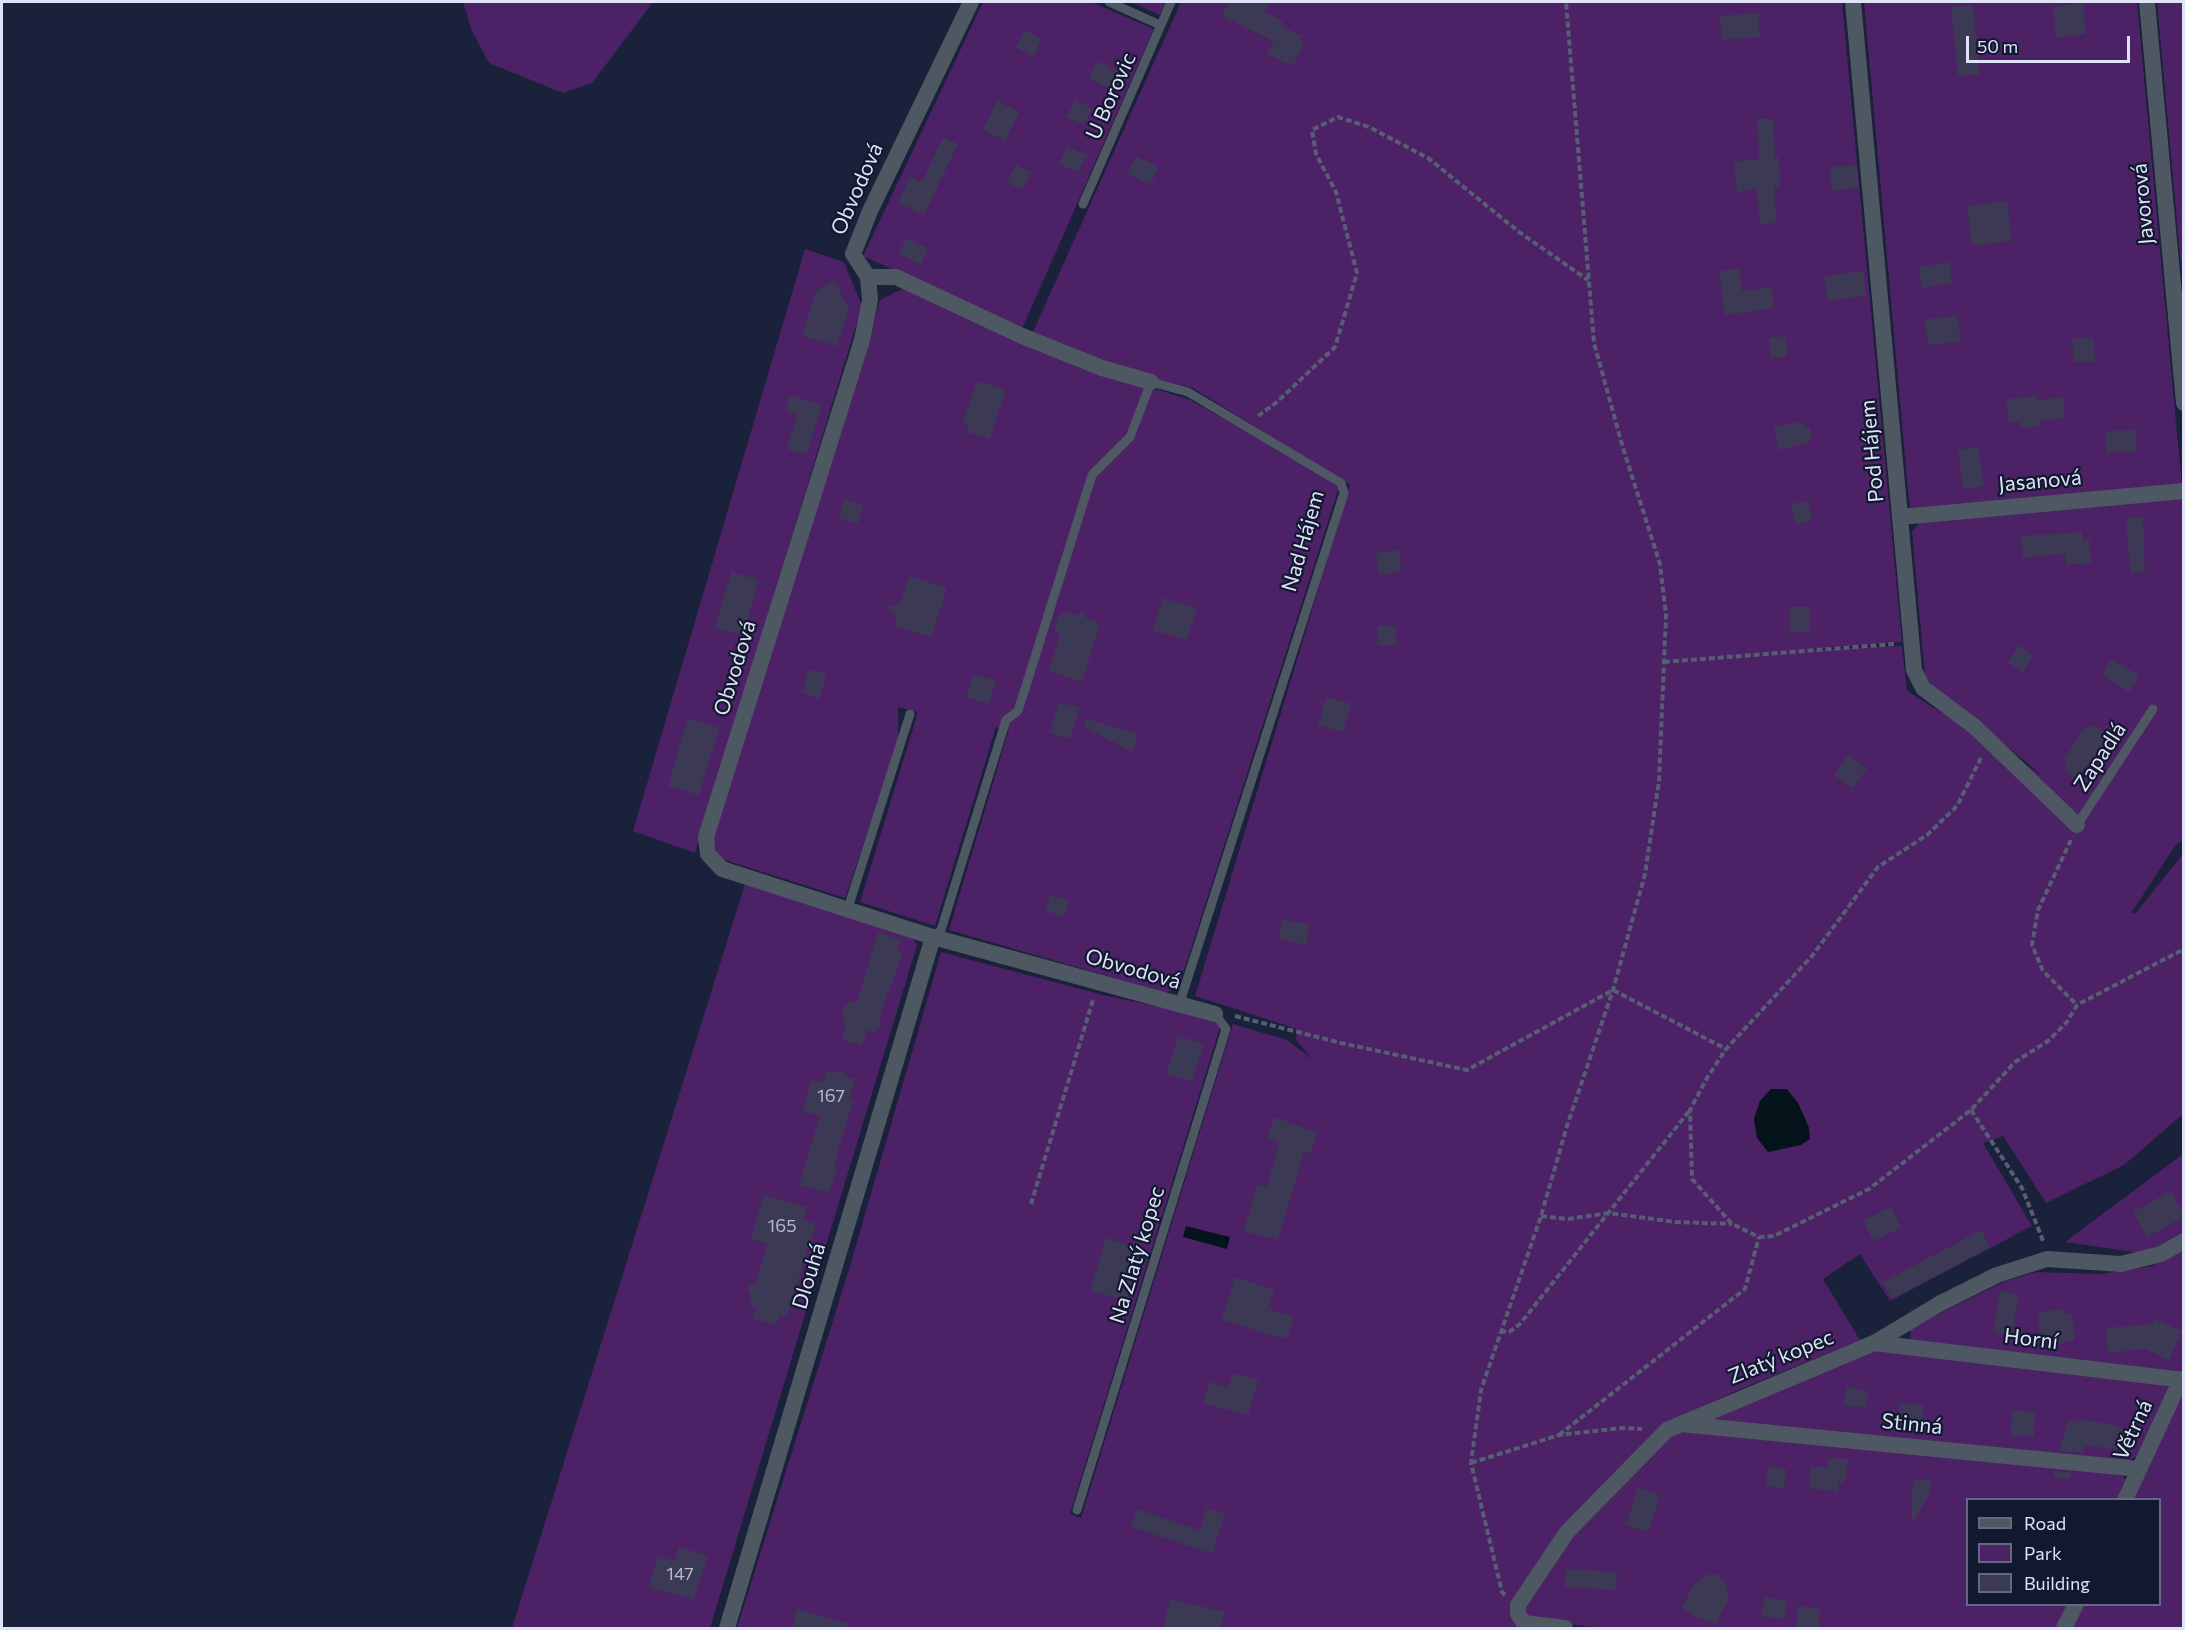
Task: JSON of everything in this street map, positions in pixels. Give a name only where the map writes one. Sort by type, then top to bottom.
[{"type":"street","name":"Obvodová","points":[[971,2],[870,211],[852,254],[868,277],[870,300],[862,340],[706,837],[708,854],[722,869],[933,937],[1218,1017]]},
{"type":"street","name":"Pod Hájem","points":[[1853,2],[1914,670],[1923,688],[1975,727],[2077,825]]},
{"type":"street","name":"Javorová","points":[[2147,2],[2184,403]]},
{"type":"street","name":"Nad Hájem","points":[[868,277],[896,277],[1022,336],[1102,368],[1151,382]]},
{"type":"street","name":"Jasanová","points":[[1901,516],[2184,491]]},
{"type":"street","name":"Dlouhá","points":[[727,1629],[933,937]]},
{"type":"street","name":"Zlatý kopec","points":[[1518,1605],[1567,1532],[1674,1427],[1874,1343],[1940,1304],[1997,1275],[2047,1259],[2121,1264],[2161,1254],[2184,1241]]},
{"type":"street","name":"Horní","points":[[1874,1343],[2182,1379]]},
{"type":"street","name":"Větrná","points":[[2126,1498],[2182,1379]]},
{"type":"street","name":"Stinná","points":[[1674,1427],[2139,1469]]},
{"type":"street","points":[[1518,1605],[1518,1614],[1524,1623],[1565,1629]]},
{"type":"street","points":[[2064,1629],[2076,1606]]},
{"type":"lane","points":[[1109,2],[1160,25]]},
{"type":"lane","name":"U Borovic","points":[[1083,204],[1146,64],[1171,2]]},
{"type":"lane","points":[[933,937],[941,930],[1006,720],[1018,711],[1092,475],[1130,437],[1151,382]]},
{"type":"lane","name":"Nad Hájem","points":[[1151,382],[1188,392],[1341,483],[1344,493],[1179,1005]]},
{"type":"lane","name":"Zapadlá","points":[[2077,825],[2152,709]]},
{"type":"lane","points":[[848,908],[910,714]]},
{"type":"lane","name":"Na Zlatý kopec","points":[[1077,1510],[1226,1029],[1218,1017]]},
{"type":"path","points":[[1518,1605],[1502,1592],[1471,1463],[1481,1390],[1541,1216],[1567,1126],[1613,990],[1645,874],[1659,781],[1666,615],[1660,564],[1623,448],[1594,343],[1566,2]]},
{"type":"path","points":[[1245,425],[1277,402],[1335,347],[1357,273],[1336,192],[1316,154],[1312,130],[1338,117],[1369,127],[1428,158],[1519,232],[1588,280]]},
{"type":"path","points":[[1664,662],[1911,643]]},
{"type":"path","points":[[1500,1331],[1509,1332],[1520,1324],[1690,1110],[1726,1049],[1812,956],[1878,867],[1927,835],[1956,807],[1989,742]]},
{"type":"path","points":[[2077,825],[2038,910],[2032,945],[2043,970],[2077,1005]]},
{"type":"path","points":[[1541,1216],[1568,1219],[1609,1213],[1675,1222],[1732,1224],[1760,1237],[1774,1236],[1869,1189],[1971,1110],[2015,1062],[2048,1041],[2067,1022],[2077,1005],[2184,949]]},
{"type":"path","points":[[1031,1204],[1099,982]]},
{"type":"path","points":[[1218,1017],[1227,1014],[1341,1043],[1467,1070],[1613,990]]},
{"type":"path","points":[[1613,990],[1726,1049]]},
{"type":"path","points":[[1690,1110],[1692,1179],[1732,1224]]},
{"type":"path","points":[[1971,1110],[2022,1188],[2043,1238],[2047,1259]]},
{"type":"path","points":[[1559,1435],[1745,1289],[1760,1237]]},
{"type":"path","points":[[1471,1463],[1559,1435],[1622,1428],[1674,1427]]},
{"type":"green space","points":[[463,2],[653,2],[592,83],[563,93],[489,63],[472,31]]},
{"type":"green space","points":[[983,2],[1091,2],[1154,29],[1022,329],[863,256]]},
{"type":"green space","points":[[1130,2],[1166,2],[1160,15]]},
{"type":"green space","points":[[1181,2],[1842,2],[1902,642],[1800,650],[1902,646],[1907,691],[2043,776],[1964,711],[1940,696],[1925,676],[1912,532],[1922,520],[2183,497],[2183,839],[2175,846],[2132,912],[2135,914],[2183,854],[2183,1114],[2124,1165],[2046,1203],[2003,1136],[1983,1143],[2032,1226],[1890,1301],[1860,1254],[1823,1279],[1860,1340],[1736,1391],[1681,1417],[2121,1474],[2126,1480],[2117,1498],[1966,1498],[1966,1606],[2067,1606],[2056,1628],[1603,1628],[1530,1620],[1538,1628],[737,1628],[850,1266],[941,952],[1221,1024],[1070,1514],[1081,1518],[1233,1024],[1287,1040],[1312,1059],[1296,1040],[1297,1029],[1195,996],[1350,485],[1193,388],[1123,371],[1032,334]],"holes":[[[1760,1101],[1798,1103],[1809,1128],[1801,1145],[1786,1146],[1777,1151],[1757,1138],[1754,1119]]]},
{"type":"green space","points":[[1864,2],[2137,2],[2182,487],[1910,512]]},
{"type":"green space","points":[[2157,2],[2183,2],[2183,288]]},
{"type":"green space","points":[[805,249],[844,262],[862,306],[695,853],[633,831]]},
{"type":"green space","points":[[904,288],[1107,374],[1188,399],[1263,440],[1339,487],[1179,986],[1166,993],[949,930],[1009,729],[996,727],[935,926],[860,902],[918,712],[898,707],[898,742],[845,898],[725,860],[717,852],[713,838],[880,300]]},
{"type":"green space","points":[[746,881],[909,932],[917,945],[710,1628],[512,1628]]},
{"type":"green space","points":[[2183,1154],[2183,1232],[2154,1249],[2140,1253],[2065,1242]]},
{"type":"green space","points":[[2183,1249],[2183,1372],[1910,1340],[1911,1327],[2006,1281],[2036,1272],[2101,1274],[2152,1266]]},
{"type":"green space","points":[[1869,1350],[2164,1383],[2169,1389],[2137,1456],[2128,1461],[1719,1422],[1709,1415]]},
{"type":"green space","points":[[2183,1390],[2183,1628],[2070,1628],[2081,1606],[2161,1606],[2161,1498],[2131,1498]]},
{"type":"shaded area","points":[[1771,1089],[1787,1089],[1798,1103],[1809,1128],[1810,1139],[1801,1145],[1768,1152],[1757,1138],[1754,1119],[1760,1101]]},
{"type":"shaded area","points":[[1186,1226],[1230,1237],[1227,1249],[1183,1237]]},
{"type":"building","points":[[1229,2],[1269,2],[1264,12],[1283,21],[1281,26],[1302,36],[1300,40],[1304,42],[1293,66],[1267,54],[1274,41],[1222,16]]},
{"type":"building","points":[[2083,3],[2086,34],[2056,38],[2053,7]]},
{"type":"building","points":[[1973,5],[1980,74],[1958,76],[1951,7]]},
{"type":"building","points":[[1758,13],[1760,37],[1722,40],[1720,16]]},
{"type":"building","points":[[1024,30],[1042,38],[1034,56],[1016,48]]},
{"type":"building","points":[[1097,61],[1124,74],[1116,91],[1089,79]]},
{"type":"building","points":[[1075,100],[1092,108],[1084,125],[1067,117]]},
{"type":"building","points":[[997,101],[1019,112],[1005,141],[983,130]]},
{"type":"building","points":[[1757,119],[1773,119],[1775,157],[1778,157],[1781,187],[1774,187],[1777,223],[1760,224],[1757,189],[1737,192],[1734,162],[1759,159]]},
{"type":"building","points":[[943,137],[958,144],[924,215],[898,203],[910,177],[922,182]]},
{"type":"building","points":[[1067,146],[1087,155],[1078,172],[1059,164]]},
{"type":"building","points":[[1136,156],[1159,167],[1150,185],[1127,174]]},
{"type":"building","points":[[1016,164],[1031,172],[1022,190],[1007,182]]},
{"type":"building","points":[[1857,165],[1859,188],[1832,190],[1830,167]]},
{"type":"building","points":[[2007,201],[2012,241],[1972,246],[1967,206]]},
{"type":"building","points":[[906,238],[928,248],[921,264],[899,254]]},
{"type":"building","points":[[1949,262],[1952,283],[1922,288],[1919,267]]},
{"type":"building","points":[[1739,268],[1742,291],[1771,287],[1774,308],[1725,315],[1719,271]]},
{"type":"building","points":[[1863,271],[1866,296],[1828,301],[1824,276]]},
{"type":"building","points":[[835,281],[849,310],[837,346],[802,336],[816,291]]},
{"type":"building","points":[[1957,316],[1961,342],[1928,345],[1925,319]]},
{"type":"building","points":[[1786,336],[1787,357],[1771,358],[1769,338]]},
{"type":"building","points":[[2093,337],[2095,361],[2074,363],[2072,339]]},
{"type":"building","points":[[977,381],[1006,390],[990,439],[967,432],[969,426],[962,424]]},
{"type":"building","points":[[790,395],[822,405],[807,454],[787,449],[797,415],[785,411]]},
{"type":"building","points":[[2037,396],[2037,400],[2063,397],[2065,418],[2039,421],[2040,426],[2021,428],[2020,422],[2009,423],[2006,399]]},
{"type":"building","points":[[1799,422],[1810,428],[1812,434],[1809,442],[1779,450],[1774,427]]},
{"type":"building","points":[[2135,429],[2137,451],[2107,453],[2105,432]]},
{"type":"building","points":[[1978,447],[1984,486],[1963,489],[1958,450]]},
{"type":"building","points":[[844,499],[863,505],[857,524],[839,518]]},
{"type":"building","points":[[1809,501],[1812,521],[1795,524],[1791,504]]},
{"type":"building","points":[[2143,517],[2145,572],[2130,573],[2126,518]]},
{"type":"building","points":[[2082,532],[2083,540],[2089,539],[2091,563],[2066,565],[2065,554],[2023,558],[2021,536]]},
{"type":"building","points":[[1399,550],[1401,572],[1379,575],[1376,553]]},
{"type":"building","points":[[731,572],[759,580],[743,635],[715,627]]},
{"type":"building","points":[[909,576],[947,588],[931,637],[894,626],[897,617],[888,606],[900,604]]},
{"type":"building","points":[[1163,598],[1197,608],[1187,640],[1153,630]]},
{"type":"building","points":[[1790,607],[1810,607],[1810,632],[1790,633]]},
{"type":"building","points":[[1083,611],[1087,619],[1100,623],[1082,682],[1049,671],[1060,636],[1054,628],[1058,616],[1066,612],[1076,615]]},
{"type":"building","points":[[1377,626],[1396,626],[1396,646],[1377,645]]},
{"type":"building","points":[[2018,645],[2033,655],[2023,672],[2008,663]]},
{"type":"building","points":[[2111,660],[2139,675],[2129,692],[2102,676]]},
{"type":"building","points":[[809,669],[827,674],[819,699],[802,693]]},
{"type":"building","points":[[974,674],[996,681],[989,704],[966,697]]},
{"type":"building","points":[[1326,697],[1351,704],[1343,732],[1318,725]]},
{"type":"building","points":[[1059,702],[1080,708],[1070,739],[1050,733]]},
{"type":"building","points":[[688,718],[719,728],[699,795],[668,786]]},
{"type":"building","points":[[1087,719],[1138,734],[1132,752],[1084,727]]},
{"type":"building","points":[[2095,726],[2115,737],[2096,769],[2086,764],[2078,779],[2067,773],[2064,760],[2083,729]]},
{"type":"building","points":[[1848,755],[1867,768],[1853,788],[1834,775]]},
{"type":"building","points":[[1050,895],[1069,901],[1064,917],[1046,911]]},
{"type":"building","points":[[1283,919],[1310,925],[1306,945],[1278,938]]},
{"type":"building","points":[[878,933],[900,939],[897,950],[903,952],[879,1019],[882,1026],[873,1032],[867,1030],[862,1046],[842,1040],[846,1024],[842,1013],[843,1007],[852,1001],[857,1003]]},
{"type":"building","points":[[1178,1036],[1204,1044],[1192,1082],[1166,1074]]},
{"type":"building","points":[[842,1070],[848,1077],[855,1079],[849,1100],[853,1100],[834,1166],[838,1167],[830,1191],[826,1192],[799,1185],[820,1116],[802,1111],[812,1080],[823,1083],[826,1071],[833,1073]]},
{"type":"building","points":[[1275,1117],[1317,1133],[1310,1154],[1304,1152],[1278,1240],[1244,1231],[1257,1184],[1267,1187],[1279,1143],[1267,1138]]},
{"type":"building","points":[[2171,1191],[2184,1217],[2147,1237],[2133,1212]]},
{"type":"building","points":[[764,1195],[807,1207],[803,1220],[816,1224],[787,1316],[780,1315],[776,1325],[753,1318],[756,1307],[749,1305],[751,1296],[747,1287],[756,1282],[768,1244],[751,1239]]},
{"type":"building","points":[[1891,1207],[1901,1228],[1873,1241],[1863,1220]]},
{"type":"building","points":[[1981,1230],[1990,1247],[1892,1299],[1883,1282]]},
{"type":"building","points":[[1106,1238],[1142,1249],[1126,1301],[1090,1290]]},
{"type":"building","points":[[1235,1277],[1274,1290],[1268,1309],[1294,1317],[1287,1339],[1221,1320]]},
{"type":"building","points":[[2000,1291],[2019,1295],[2012,1335],[1993,1332]]},
{"type":"building","points":[[2063,1309],[2064,1314],[2072,1313],[2075,1340],[2050,1345],[2041,1343],[2038,1312]]},
{"type":"building","points":[[2155,1319],[2182,1331],[2169,1360],[2145,1349],[2108,1353],[2106,1328],[2153,1324]]},
{"type":"building","points":[[1233,1373],[1258,1380],[1248,1415],[1203,1403],[1209,1382],[1228,1387]]},
{"type":"building","points":[[1847,1386],[1868,1392],[1866,1408],[1844,1405]]},
{"type":"building","points":[[1900,1403],[1924,1405],[1921,1431],[1898,1429]]},
{"type":"building","points":[[2013,1410],[2035,1412],[2034,1436],[2010,1435]]},
{"type":"building","points":[[2078,1419],[2111,1424],[2136,1435],[2129,1450],[2085,1446],[2082,1453],[2059,1451],[2068,1421],[2077,1422]]},
{"type":"building","points":[[1828,1458],[1848,1459],[1846,1477],[1843,1484],[1839,1483],[1838,1492],[1809,1488],[1811,1467],[1827,1467]]},
{"type":"building","points":[[1769,1466],[1787,1470],[1784,1489],[1765,1486]]},
{"type":"building","points":[[2054,1471],[2072,1473],[2069,1479],[2053,1477]]},
{"type":"building","points":[[1913,1479],[1931,1480],[1930,1493],[1911,1526]]},
{"type":"building","points":[[1638,1488],[1660,1495],[1648,1532],[1626,1525]]},
{"type":"building","points":[[1207,1508],[1225,1514],[1212,1554],[1131,1527],[1137,1509],[1200,1530]]},
{"type":"building","points":[[679,1547],[708,1556],[694,1600],[649,1587],[658,1556],[675,1561]]},
{"type":"building","points":[[1566,1569],[1617,1572],[1616,1590],[1565,1587]]},
{"type":"building","points":[[1717,1574],[1726,1583],[1728,1600],[1716,1624],[1690,1615],[1691,1613],[1682,1608],[1694,1583],[1707,1575]]},
{"type":"building","points":[[1765,1597],[1787,1601],[1784,1619],[1761,1616]]},
{"type":"building","points":[[1170,1599],[1225,1612],[1221,1629],[1163,1629]]},
{"type":"building","points":[[1798,1606],[1820,1608],[1819,1629],[1796,1629]]},
{"type":"building","points":[[797,1609],[848,1624],[848,1629],[792,1629]]}]
